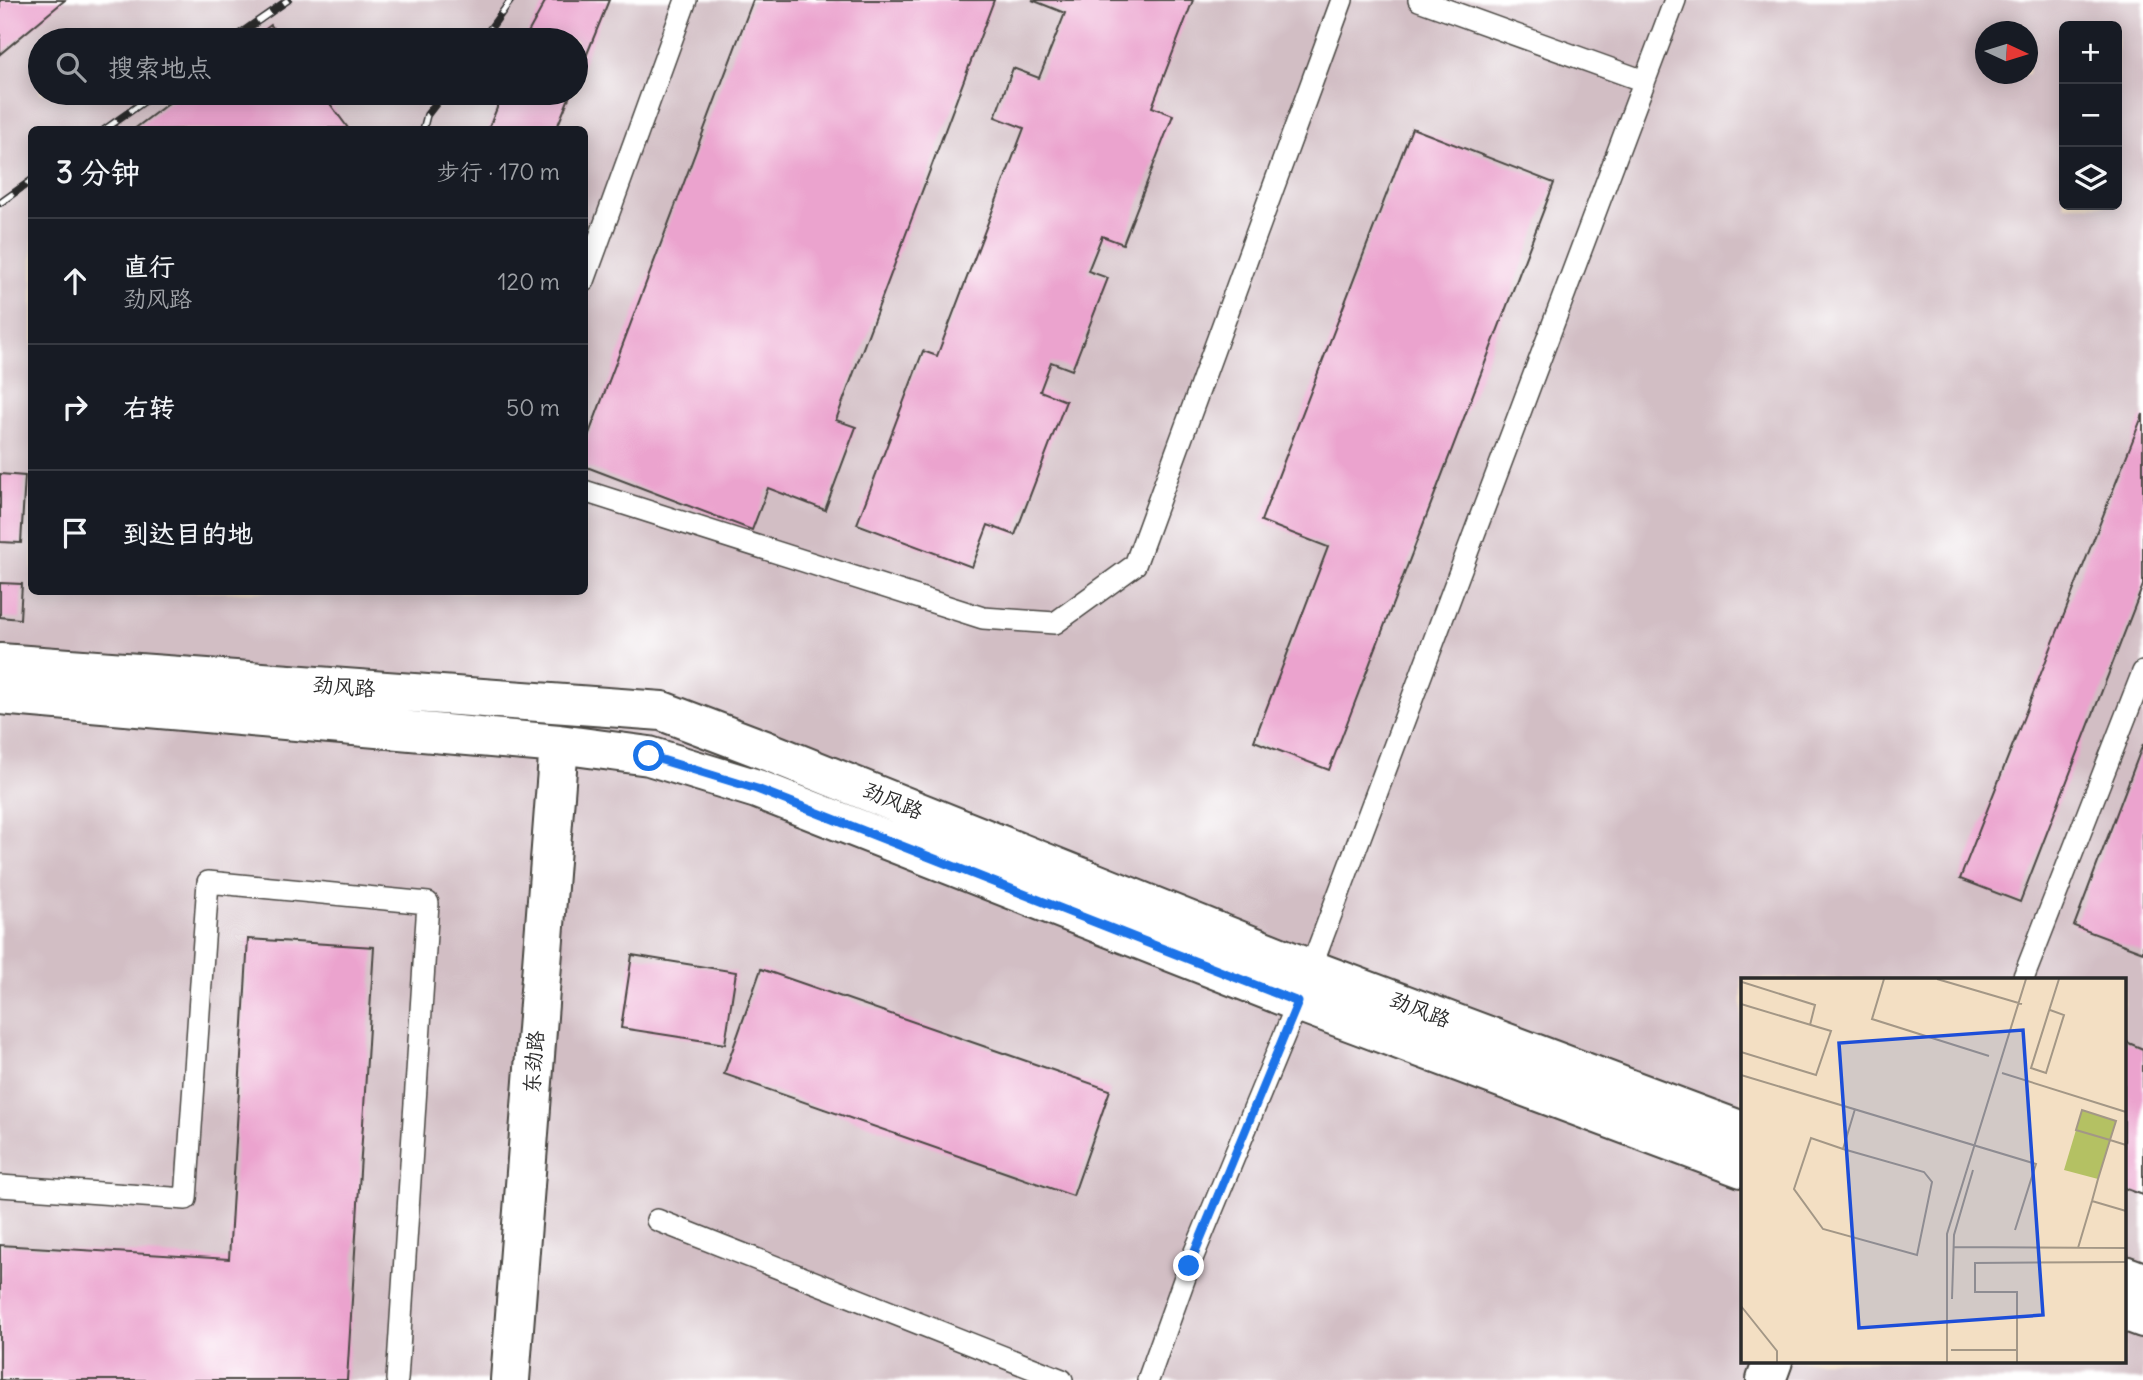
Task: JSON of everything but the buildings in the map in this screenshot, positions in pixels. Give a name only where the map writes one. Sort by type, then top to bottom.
[{"type":"street","name":"劲风路","points":[[0,663],[662,711],[762,749],[1304,985],[1741,1168]]},
{"type":"street","name":"劲风路","points":[[0,695],[558,744],[649,756],[757,789],[1304,985],[1741,1131]]},
{"type":"street","name":"东劲路","points":[[510,1380],[558,744]]},
{"type":"street","points":[[2126,1276],[2143,1282]]},
{"type":"street","points":[[2126,1312],[2143,1318]]},
{"type":"street","points":[[1766,1380],[1773,1362]]},
{"type":"lane","points":[[588,270],[686,0]]},
{"type":"lane","points":[[588,492],[982,618],[1055,623],[1135,565],[1342,0]]},
{"type":"lane","points":[[1419,0],[1644,82]]},
{"type":"lane","points":[[1148,1380],[1189,1266],[1304,985],[1675,0]]},
{"type":"lane","points":[[2022,978],[2143,672]]},
{"type":"lane","points":[[0,1186],[186,1199],[208,882],[428,903],[397,1380]]},
{"type":"lane","points":[[657,1220],[1062,1380]]},
{"type":"shaded area","points":[[0,0],[2143,0],[2143,1380],[0,1380]]},
{"type":"railway","points":[[248,28],[288,0]]},
{"type":"railway","points":[[491,28],[511,0]]},
{"type":"railway","points":[[110,126],[139,105]]},
{"type":"railway","points":[[424,126],[427,115],[435,105]]},
{"type":"railway","points":[[0,203],[28,183]]},
{"type":"route","points":[[649,756],[757,789],[1298,1002],[1189,1266]]}]
